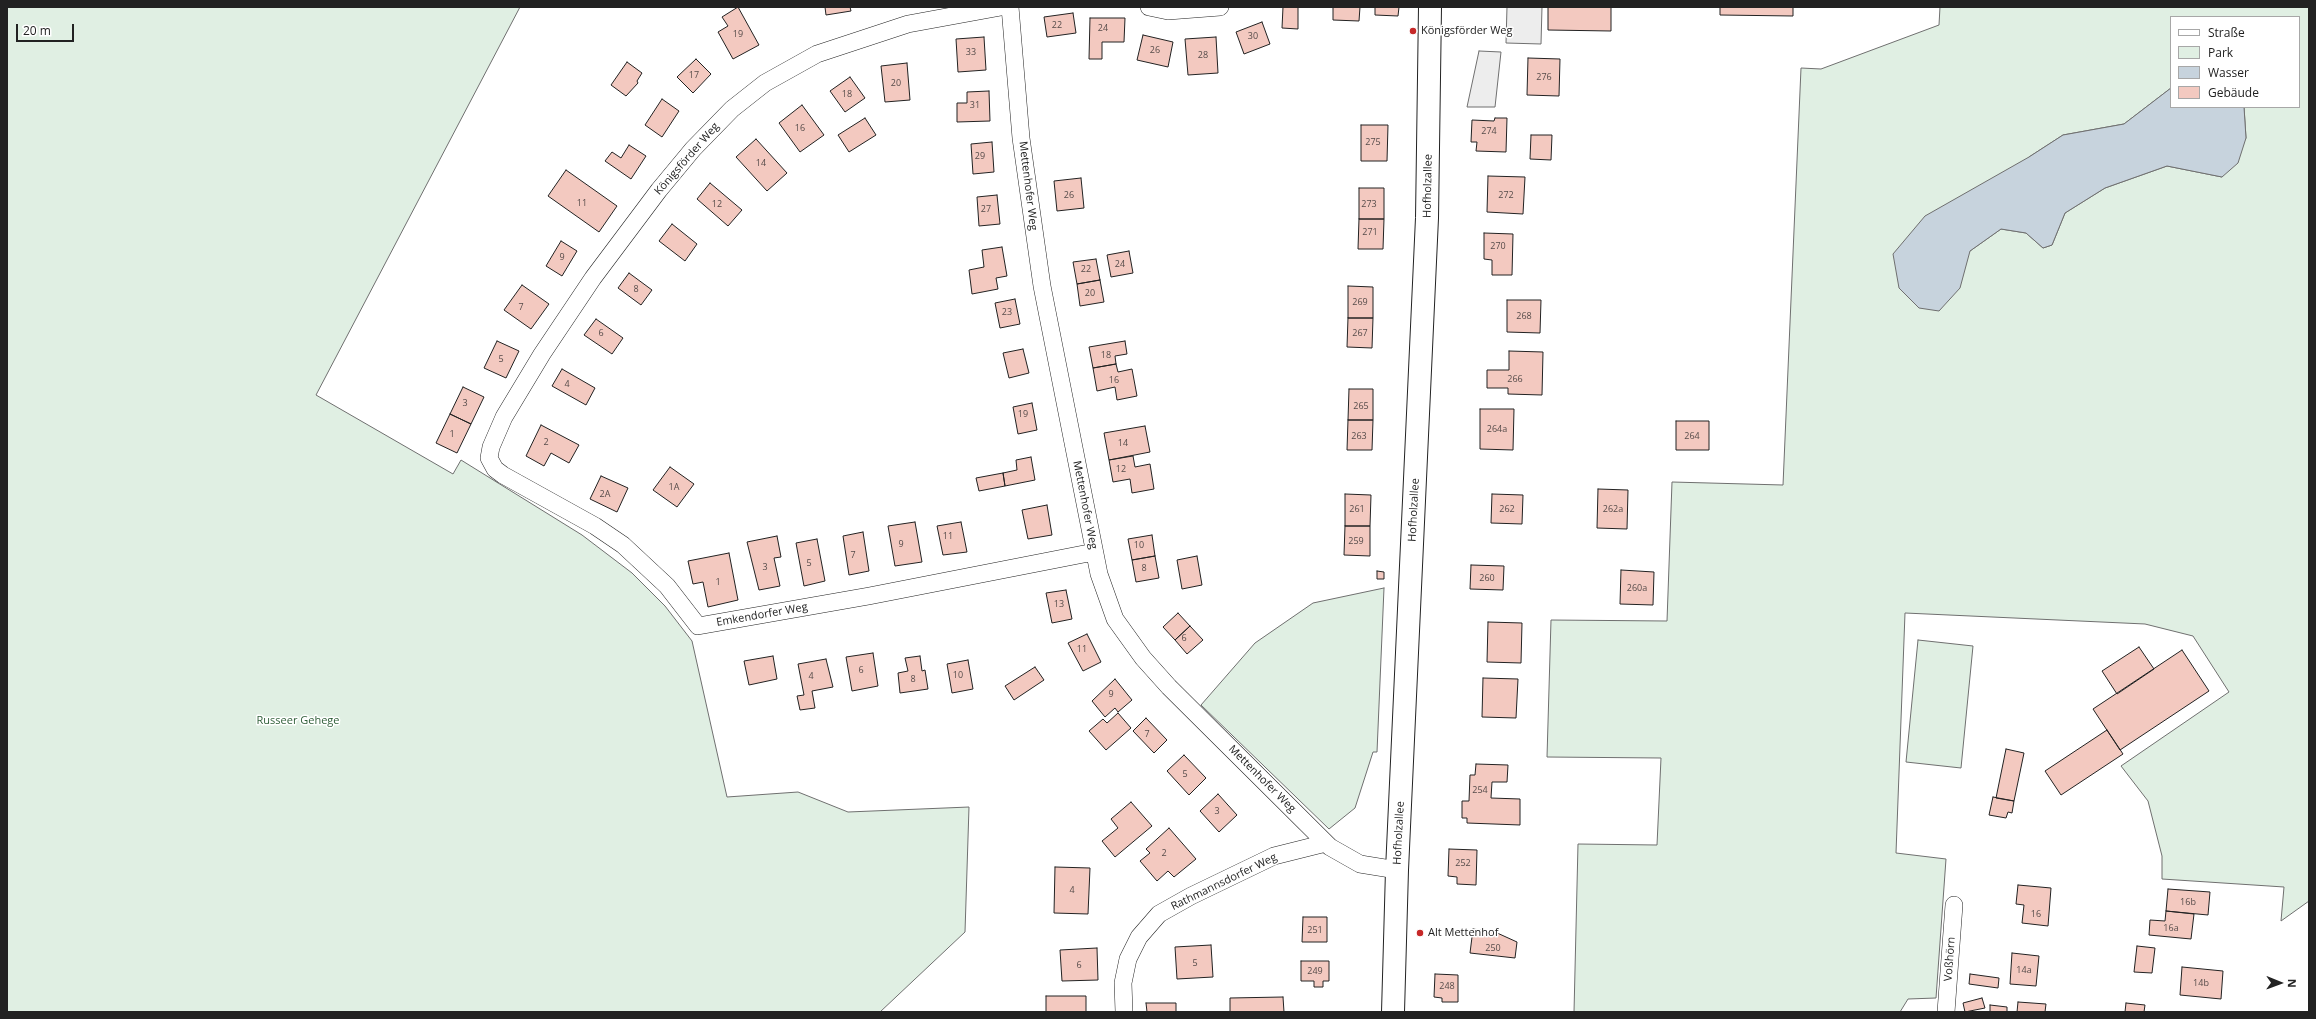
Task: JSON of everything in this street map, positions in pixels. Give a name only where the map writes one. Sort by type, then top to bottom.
[{"type":"street","name":"Königsförder Weg","points":[[489,458],[491,447],[504,417],[542,354],[593,278],[659,190],[693,149],[732,109],[765,83],[817,54],[908,24],[1001,7]]},
{"type":"street","name":"Mettenhofer Weg","points":[[1010,7],[1021,138],[1044,294],[1094,552],[1099,574],[1115,619],[1143,658],[1169,687],[1326,842],[1346,857],[1360,864],[1397,870]]},
{"type":"street","points":[[1149,7],[1168,11],[1220,7]]},
{"type":"street","name":"Hofholzallee","points":[[1393,1012],[1397,870],[1427,234],[1430,7]]},
{"type":"street","name":"Emkendorfer Weg","points":[[489,458],[495,469],[503,475],[595,526],[623,545],[667,586],[698,626],[869,596],[1094,552]]},
{"type":"street","name":"Rathmannsdorfer Weg","points":[[1124,1012],[1123,983],[1128,959],[1139,938],[1158,914],[1191,896],[1274,856],[1326,842]]},
{"type":"street","name":"Voßhörn","points":[[1946,1012],[1954,905]]},
{"type":"green space","name":"Russeer Gehege","points":[[7,7],[520,7],[316,395],[453,474],[461,460],[582,535],[632,573],[665,606],[692,641],[727,797],[798,792],[848,812],[969,807],[965,932],[880,1012],[7,1012]]},
{"type":"green space","points":[[1940,7],[2309,7],[2309,901],[2281,921],[2284,887],[2162,879],[2162,856],[2148,801],[2121,766],[2229,692],[2193,636],[2145,624],[1905,613],[1896,853],[1946,859],[1936,998],[1908,999],[1900,1012],[1574,1012],[1578,844],[1657,845],[1661,758],[1547,757],[1551,620],[1667,621],[1672,482],[1783,485],[1801,68],[1821,69],[1939,25]],"holes":[[[2170,16],[2300,16],[2300,108],[2244,108],[2246,138],[2222,177],[2167,166],[2105,188],[2065,213],[2052,245],[2043,248],[2026,233],[2001,229],[1970,251],[2029,157],[2063,135],[2124,124],[2170,89]]]},
{"type":"green space","points":[[1384,588],[1377,752],[1373,752],[1355,808],[1329,829],[1201,705],[1255,643],[1313,603]]},
{"type":"green space","points":[[1918,640],[1973,646],[1961,768],[1906,762]]},
{"type":"shaded area","points":[[1507,7],[1542,7],[1541,44],[1506,43]]},
{"type":"shaded area","points":[[1479,51],[1501,52],[1495,107],[1467,107]]},
{"type":"water","points":[[2170,89],[2170,108],[2244,108],[2246,138],[2238,163],[2222,177],[2167,166],[2105,188],[2065,213],[2052,245],[2043,248],[2026,233],[2001,229],[1970,251],[1960,288],[1939,311],[1919,308],[1899,288],[1893,254],[1925,216],[2029,157],[2063,135],[2124,124]]},
{"type":"building","points":[[738,7],[759,45],[733,59],[718,32],[728,26],[722,17]]},
{"type":"building","points":[[825,7],[850,7],[851,11],[826,15]]},
{"type":"building","points":[[1283,7],[1298,7],[1298,29],[1282,28]]},
{"type":"building","points":[[1333,7],[1360,7],[1359,21],[1333,20]]},
{"type":"building","points":[[1375,7],[1399,7],[1398,16],[1375,15]]},
{"type":"building","points":[[1548,7],[1611,7],[1611,31],[1548,30]]},
{"type":"building","points":[[1720,7],[1793,7],[1793,16],[1720,15]]},
{"type":"building","points":[[1073,13],[1076,33],[1047,37],[1044,17]]},
{"type":"building","points":[[1090,18],[1125,18],[1124,42],[1102,42],[1102,59],[1089,59]]},
{"type":"building","points":[[1262,22],[1270,44],[1244,54],[1236,32]]},
{"type":"building","points":[[1143,35],[1173,42],[1168,67],[1137,60]]},
{"type":"building","points":[[984,37],[986,70],[958,72],[956,39]]},
{"type":"building","points":[[1216,37],[1218,73],[1188,75],[1185,39]]},
{"type":"building","points":[[1528,58],[1560,59],[1559,96],[1527,95]]},
{"type":"building","points":[[696,59],[711,74],[693,93],[677,77]]},
{"type":"building","points":[[627,62],[642,73],[637,81],[638,83],[626,96],[611,85]]},
{"type":"building","points":[[907,63],[910,100],[885,102],[881,66]]},
{"type":"building","points":[[850,77],[865,98],[845,112],[830,91]]},
{"type":"building","points":[[989,91],[990,121],[957,122],[957,103],[967,103],[967,92]]},
{"type":"building","points":[[662,99],[679,111],[662,137],[645,125]]},
{"type":"building","points":[[802,105],[824,135],[800,152],[779,123]]},
{"type":"building","points":[[865,118],[876,135],[849,152],[838,135]]},
{"type":"building","points":[[1495,118],[1507,118],[1506,152],[1476,151],[1477,142],[1471,142],[1472,120],[1494,121]]},
{"type":"building","points":[[1361,125],[1388,125],[1387,161],[1361,161]]},
{"type":"building","points":[[1531,135],[1552,135],[1551,160],[1530,159]]},
{"type":"building","points":[[756,139],[787,173],[767,191],[736,157]]},
{"type":"building","points":[[992,142],[994,172],[973,174],[971,144]]},
{"type":"building","points":[[629,145],[646,156],[631,179],[605,161],[612,152],[621,158]]},
{"type":"building","points":[[566,170],[617,206],[599,232],[548,196]]},
{"type":"building","points":[[1488,176],[1525,177],[1523,214],[1487,212]]},
{"type":"building","points":[[1081,178],[1084,208],[1057,211],[1054,181]]},
{"type":"building","points":[[710,183],[742,210],[728,226],[697,199]]},
{"type":"building","points":[[1359,188],[1384,188],[1384,219],[1359,219]]},
{"type":"building","points":[[997,195],[1000,224],[979,226],[977,197]]},
{"type":"building","points":[[1359,219],[1384,219],[1383,249],[1358,249]]},
{"type":"building","points":[[672,224],[697,244],[685,261],[659,241]]},
{"type":"building","points":[[1484,233],[1513,234],[1512,275],[1492,275],[1492,260],[1484,259]]},
{"type":"building","points":[[561,241],[577,251],[562,276],[546,266]]},
{"type":"building","points":[[1002,247],[1007,276],[996,278],[998,289],[972,294],[969,270],[984,267],[982,250]]},
{"type":"building","points":[[1129,251],[1133,273],[1111,277],[1107,255]]},
{"type":"building","points":[[1096,259],[1100,280],[1077,284],[1073,262]]},
{"type":"building","points":[[629,273],[652,290],[641,305],[618,288]]},
{"type":"building","points":[[1100,280],[1104,302],[1080,306],[1077,284]]},
{"type":"building","points":[[522,285],[549,304],[531,329],[504,310]]},
{"type":"building","points":[[1348,286],[1373,287],[1373,318],[1348,318]]},
{"type":"building","points":[[1015,299],[1020,324],[1000,328],[995,303]]},
{"type":"building","points":[[1507,300],[1541,300],[1540,333],[1507,332]]},
{"type":"building","points":[[1348,318],[1373,318],[1372,348],[1347,347]]},
{"type":"building","points":[[596,319],[623,338],[612,354],[584,335]]},
{"type":"building","points":[[497,341],[519,351],[506,378],[484,368]]},
{"type":"building","points":[[1125,341],[1127,354],[1115,356],[1116,364],[1093,368],[1089,347]]},
{"type":"building","points":[[1023,349],[1029,373],[1009,378],[1003,353]]},
{"type":"building","points":[[1509,351],[1543,352],[1542,395],[1508,394],[1508,388],[1487,388],[1487,370],[1509,370]]},
{"type":"building","points":[[1116,364],[1118,372],[1132,369],[1137,396],[1117,400],[1115,387],[1097,391],[1093,368]]},
{"type":"building","points":[[562,369],[595,388],[586,405],[552,386]]},
{"type":"building","points":[[463,387],[484,397],[471,424],[450,414]]},
{"type":"building","points":[[1349,389],[1373,389],[1373,420],[1348,420]]},
{"type":"building","points":[[1032,403],[1037,430],[1018,434],[1013,407]]},
{"type":"building","points":[[1480,409],[1514,409],[1513,450],[1480,449]]},
{"type":"building","points":[[450,414],[471,424],[457,453],[436,443]]},
{"type":"building","points":[[1348,420],[1373,420],[1372,450],[1347,450]]},
{"type":"building","points":[[1676,421],[1709,421],[1709,450],[1676,450]]},
{"type":"building","points":[[541,425],[579,445],[569,463],[551,453],[544,466],[526,456]]},
{"type":"building","points":[[1145,426],[1150,452],[1109,460],[1104,433]]},
{"type":"building","points":[[1133,456],[1135,467],[1150,464],[1154,489],[1132,493],[1130,479],[1113,482],[1109,460]]},
{"type":"building","points":[[1031,457],[1035,480],[1005,486],[1003,473],[1017,470],[1016,460]]},
{"type":"building","points":[[670,467],[694,484],[677,507],[653,490]]},
{"type":"building","points":[[1003,473],[1005,486],[979,491],[976,478]]},
{"type":"building","points":[[601,476],[628,488],[617,512],[590,499]]},
{"type":"building","points":[[1598,489],[1628,490],[1627,529],[1597,528]]},
{"type":"building","points":[[1345,494],[1371,495],[1370,526],[1345,526]]},
{"type":"building","points":[[1492,494],[1523,495],[1522,524],[1491,523]]},
{"type":"building","points":[[1047,505],[1052,535],[1028,539],[1022,510]]},
{"type":"building","points":[[915,522],[922,562],[895,566],[888,526]]},
{"type":"building","points":[[961,522],[967,552],[943,555],[937,526]]},
{"type":"building","points":[[1345,526],[1370,526],[1370,556],[1344,555]]},
{"type":"building","points":[[863,532],[869,571],[849,575],[843,536]]},
{"type":"building","points":[[1152,535],[1155,556],[1132,560],[1128,539]]},
{"type":"building","points":[[777,536],[781,557],[774,558],[780,586],[759,590],[747,542]]},
{"type":"building","points":[[817,539],[825,581],[804,586],[796,543]]},
{"type":"building","points":[[729,553],[738,600],[708,607],[703,582],[693,584],[688,561]]},
{"type":"building","points":[[1155,556],[1159,578],[1136,582],[1132,560]]},
{"type":"building","points":[[1197,556],[1202,585],[1182,589],[1177,560]]},
{"type":"building","points":[[1471,565],[1504,566],[1503,590],[1470,589]]},
{"type":"building","points":[[1621,570],[1654,572],[1653,605],[1620,604]]},
{"type":"building","points":[[1377,571],[1384,572],[1384,579],[1377,579]]},
{"type":"building","points":[[1066,590],[1072,619],[1052,623],[1046,593]]},
{"type":"building","points":[[1178,613],[1190,626],[1175,640],[1163,627]]},
{"type":"building","points":[[1488,622],[1522,623],[1521,663],[1487,662]]},
{"type":"building","points":[[1190,626],[1203,640],[1187,654],[1175,640]]},
{"type":"building","points":[[1087,634],[1101,662],[1083,671],[1068,643]]},
{"type":"building","points":[[2139,647],[2154,669],[2117,694],[2102,671]]},
{"type":"building","points":[[2182,650],[2209,691],[2120,750],[2093,709]]},
{"type":"building","points":[[873,653],[878,686],[852,691],[846,657]]},
{"type":"building","points":[[773,656],[777,679],[749,685],[744,661]]},
{"type":"building","points":[[920,656],[922,671],[925,670],[928,689],[900,693],[898,673],[908,671],[905,658]]},
{"type":"building","points":[[826,659],[833,687],[812,691],[815,708],[800,710],[797,696],[804,695],[798,664]]},
{"type":"building","points":[[968,660],[973,689],[952,693],[947,664]]},
{"type":"building","points":[[1035,667],[1044,680],[1014,700],[1005,686]]},
{"type":"building","points":[[1483,678],[1518,679],[1516,718],[1482,717]]},
{"type":"building","points":[[1115,679],[1132,700],[1118,712],[1115,708],[1105,717],[1092,701]]},
{"type":"building","points":[[1118,713],[1131,728],[1106,750],[1089,731],[1103,719],[1107,723]]},
{"type":"building","points":[[1146,718],[1167,740],[1154,753],[1133,731]]},
{"type":"building","points":[[2107,730],[2123,754],[2061,795],[2045,771]]},
{"type":"building","points":[[2006,749],[2024,753],[2014,801],[1996,798]]},
{"type":"building","points":[[1184,755],[1206,778],[1189,795],[1167,771]]},
{"type":"building","points":[[1476,764],[1508,765],[1507,782],[1492,782],[1491,798],[1520,799],[1520,825],[1467,823],[1467,818],[1462,818],[1462,801],[1469,801],[1470,775],[1475,775]]},
{"type":"building","points":[[1218,794],[1237,815],[1219,832],[1200,811]]},
{"type":"building","points":[[1993,797],[2014,801],[2012,813],[2008,812],[2006,818],[1989,815]]},
{"type":"building","points":[[1131,802],[1152,826],[1115,857],[1102,841],[1118,828],[1111,819]]},
{"type":"building","points":[[1169,828],[1196,859],[1174,877],[1168,871],[1157,881],[1140,861],[1150,853],[1146,849]]},
{"type":"building","points":[[1449,849],[1477,850],[1476,885],[1457,884],[1457,877],[1448,876]]},
{"type":"building","points":[[1055,867],[1090,868],[1088,914],[1054,913]]},
{"type":"building","points":[[2018,885],[2051,888],[2048,926],[2022,923],[2024,905],[2016,904]]},
{"type":"building","points":[[2168,889],[2210,892],[2208,915],[2166,911]]},
{"type":"building","points":[[2166,911],[2194,914],[2191,939],[2149,935],[2150,920],[2165,921]]},
{"type":"building","points":[[1303,917],[1327,917],[1327,942],[1302,942]]},
{"type":"building","points":[[1473,929],[1495,932],[1517,942],[1515,958],[1470,953]]},
{"type":"building","points":[[1211,945],[1213,977],[1177,979],[1175,947]]},
{"type":"building","points":[[2137,946],[2155,948],[2152,973],[2134,972]]},
{"type":"building","points":[[1097,948],[1098,980],[1062,981],[1060,950]]},
{"type":"building","points":[[2012,953],[2039,956],[2036,986],[2010,984]]},
{"type":"building","points":[[1301,961],[1329,961],[1329,981],[1323,981],[1323,987],[1314,987],[1314,981],[1301,981]]},
{"type":"building","points":[[2182,967],[2223,971],[2221,999],[2180,995]]},
{"type":"building","points":[[1435,974],[1458,975],[1458,1002],[1442,1002],[1442,998],[1434,997]]},
{"type":"building","points":[[1970,974],[1999,978],[1998,988],[1969,984]]},
{"type":"building","points":[[1046,996],[1086,996],[1086,1012],[1046,1012]]},
{"type":"building","points":[[1283,997],[1284,1012],[1230,1012],[1230,998]]},
{"type":"building","points":[[1982,998],[1985,1008],[1965,1012],[1963,1003]]},
{"type":"building","points":[[2018,1002],[2046,1004],[2045,1012],[2017,1012]]},
{"type":"building","points":[[1146,1003],[1176,1003],[1176,1012],[1147,1012]]},
{"type":"building","points":[[2126,1003],[2145,1005],[2144,1012],[2125,1012]]},
{"type":"building","points":[[1990,1005],[2007,1007],[2007,1012],[1990,1012]]},
{"type":"place","name":"Königsförder Weg","points":[[1413,31]]},
{"type":"place","name":"Alt Mettenhof","points":[[1420,933]]}]
